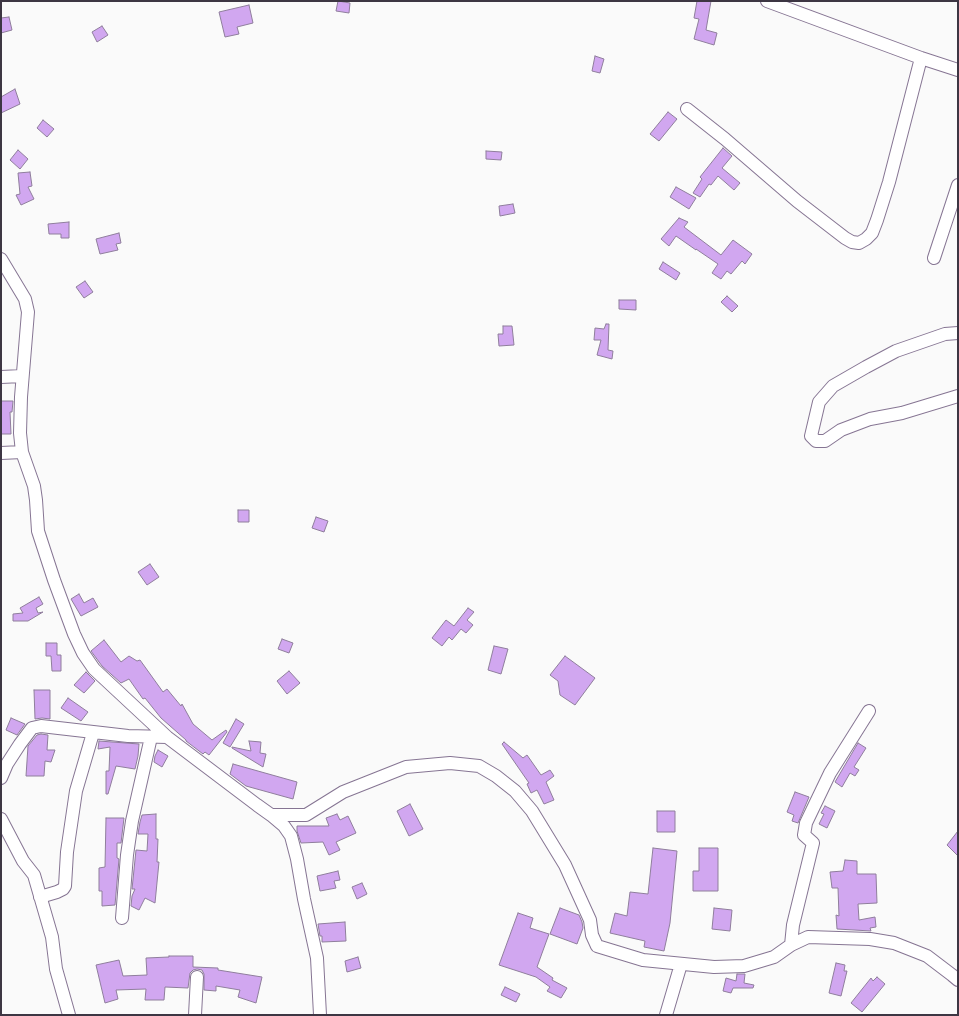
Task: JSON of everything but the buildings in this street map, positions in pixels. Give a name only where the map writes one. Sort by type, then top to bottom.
[{"type":"street","points":[[767,1],[958,70]]},
{"type":"street","points":[[687,108],[844,238],[859,243],[866,240],[872,233],[877,220],[889,182],[921,58]]},
{"type":"street","points":[[934,258],[958,184]]},
{"type":"street","points":[[1,259],[25,299],[28,312],[22,376],[20,433],[22,452],[34,486],[38,531],[74,634],[83,653],[94,669],[167,737],[271,814],[284,826],[291,836],[298,858],[304,899],[317,958],[320,1015]]},
{"type":"street","points":[[958,333],[945,334],[896,351],[833,386],[819,402],[811,436],[816,440],[825,441],[841,430],[870,419],[902,413],[958,396]]},
{"type":"street","points":[[1,377],[22,376]]},
{"type":"street","points":[[1,453],[22,452]]},
{"type":"street","points":[[791,945],[793,925],[813,843],[804,835],[806,823],[830,773],[869,711]]},
{"type":"street","points":[[1,778],[7,764],[32,728],[41,726],[93,733],[167,737]]},
{"type":"street","points":[[40,897],[58,892],[65,886],[67,852],[76,792],[93,733]]},
{"type":"street","points":[[122,918],[132,821],[151,737]]},
{"type":"street","points":[[271,814],[306,815],[343,792],[406,767],[450,763],[479,766],[515,791],[532,811],[565,864],[590,920],[592,935],[597,946],[644,960],[714,967],[744,966],[774,957],[791,945],[808,937],[870,939],[894,943],[927,956],[958,980]]},
{"type":"street","points":[[1,819],[23,861],[34,875],[52,937],[56,969],[68,1015]]},
{"type":"street","points":[[666,1015],[681,964]]},
{"type":"street","points":[[195,1015],[197,977]]}]
